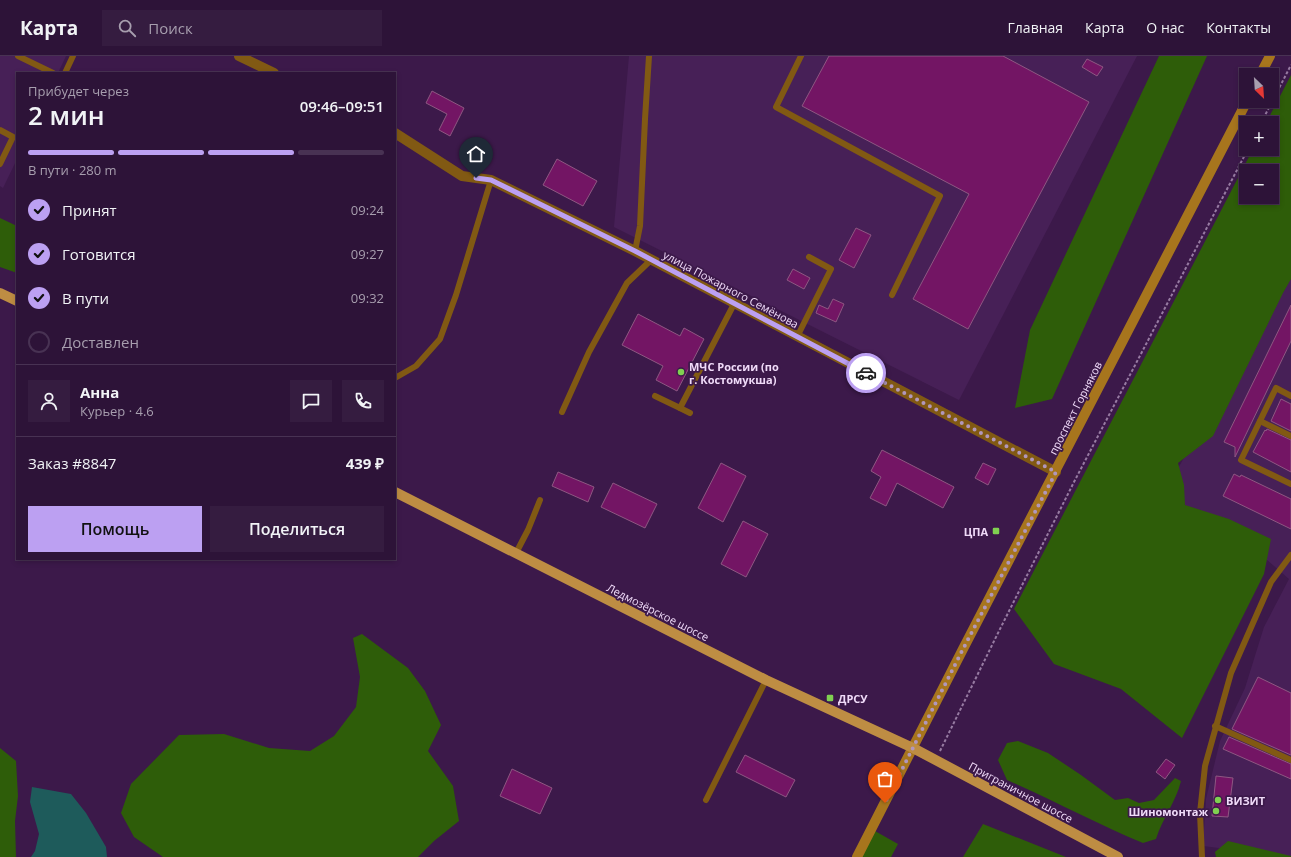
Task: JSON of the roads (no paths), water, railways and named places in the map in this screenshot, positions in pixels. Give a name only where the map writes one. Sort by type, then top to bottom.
[{"type":"main road","points":[[1264,68],[1270,56]]},
{"type":"main road","name":"проспект Горняков","points":[[857,857],[1243,108]]},
{"type":"main road","points":[[0,293],[16,301]]},
{"type":"main road","name":"Ледмозёрское шоссе","points":[[396,493],[766,680],[913,748]]},
{"type":"main road","name":"Приграничное шоссе","points":[[913,748],[1118,857]]},
{"type":"street","points":[[239,56],[272,72]]},
{"type":"street","name":"улица Пожарного Семёнова","points":[[396,134],[462,176],[491,180],[635,251],[1056,472]]},
{"type":"lane","points":[[18,56],[51,72]]},
{"type":"lane","points":[[65,72],[73,56]]},
{"type":"lane","points":[[635,251],[640,226],[649,56]]},
{"type":"lane","points":[[801,56],[776,107],[940,196],[892,295]]},
{"type":"lane","points":[[0,130],[14,137],[0,164]]},
{"type":"lane","points":[[396,377],[416,366],[440,339],[456,295],[491,180]]},
{"type":"lane","points":[[797,337],[831,269],[809,257]]},
{"type":"lane","points":[[562,412],[589,352],[627,283],[651,260]]},
{"type":"lane","points":[[680,408],[734,304]]},
{"type":"lane","points":[[1291,396],[1276,388],[1241,460],[1291,484]]},
{"type":"lane","points":[[655,396],[690,413]]},
{"type":"lane","points":[[1260,421],[1291,436]]},
{"type":"lane","points":[[516,553],[528,530],[540,500]]},
{"type":"lane","points":[[1202,857],[1200,813],[1205,766],[1215,726],[1231,673],[1271,582],[1291,555]]},
{"type":"lane","points":[[706,800],[766,680]]},
{"type":"lane","points":[[1215,726],[1291,760]]},
{"type":"place","name":"МЧС России (по г. Костомукша)","points":[[681,372]]},
{"type":"place","name":"ЦПА","points":[[996,531]]},
{"type":"place","name":"ДРСУ","points":[[830,698]]},
{"type":"place","name":"ВИЗИТ","points":[[1218,800]]},
{"type":"place","name":"Шиномонтаж","points":[[1216,811]]}]
